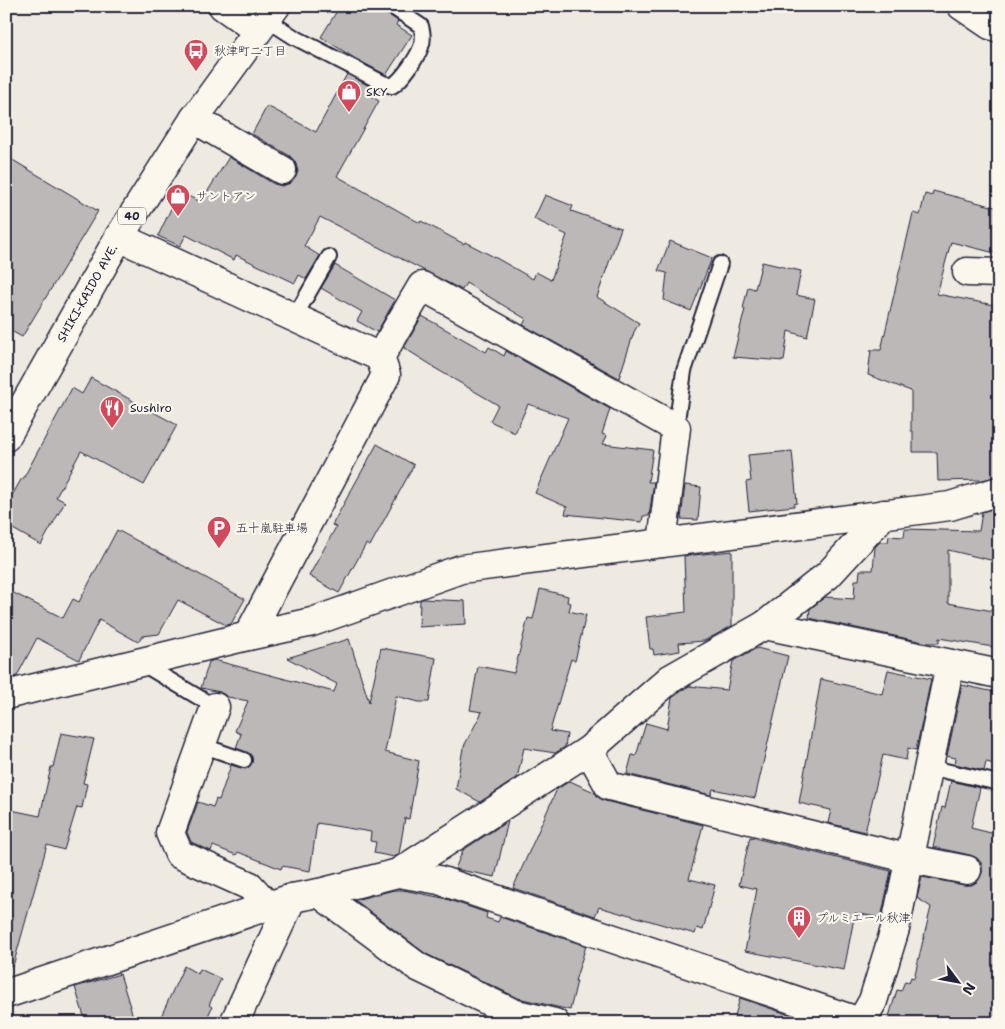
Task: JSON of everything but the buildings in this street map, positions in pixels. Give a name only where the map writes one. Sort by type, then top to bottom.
[{"type":"street","points":[[224,6],[266,18]]},
{"type":"street","points":[[962,6],[990,25],[999,28]]},
{"type":"street","name":"SHIKI-KAIDO AVE.","points":[[6,437],[119,237],[194,119],[266,18]]},
{"type":"street","points":[[194,119],[282,170]]},
{"type":"street","points":[[119,237],[380,357],[386,375],[248,636]]},
{"type":"street","points":[[967,272],[999,273]]},
{"type":"street","points":[[380,357],[422,286],[676,428],[662,543]]},
{"type":"street","points":[[6,695],[312,622],[462,568],[950,506],[999,491]]},
{"type":"street","points":[[6,994],[280,902],[398,873],[590,750],[670,679],[765,625],[828,575],[884,514]]},
{"type":"street","points":[[765,625],[999,674]]},
{"type":"street","points":[[398,873],[439,880],[862,1022],[872,1001],[896,929],[950,664]]},
{"type":"street","points":[[215,708],[170,833],[179,854],[250,886],[280,902]]},
{"type":"street","points":[[590,750],[609,786],[910,859],[967,870]]},
{"type":"street","points":[[319,893],[418,967],[513,1013],[555,1023]]},
{"type":"street","points":[[234,1023],[280,902]]},
{"type":"lane","points":[[266,18],[294,37],[382,83],[392,86],[398,82],[421,47],[423,36],[421,26],[391,6]]},
{"type":"lane","points":[[294,318],[329,256]]},
{"type":"lane","points":[[676,428],[684,371],[720,264]]},
{"type":"lane","points":[[139,662],[215,708]]},
{"type":"lane","points":[[202,745],[244,760]]},
{"type":"lane","points":[[928,767],[999,783]]},
{"type":"place","name":"秋津町二丁目","points":[[196,72]]},
{"type":"place","name":"SKY","points":[[349,113]]},
{"type":"place","name":"サントアン","points":[[178,217]]},
{"type":"place","name":"Sushiro","points":[[112,429]]},
{"type":"place","name":"五十嵐駐車場","points":[[219,549]]},
{"type":"place","name":"プルミエール秋津","points":[[799,939]]}]
